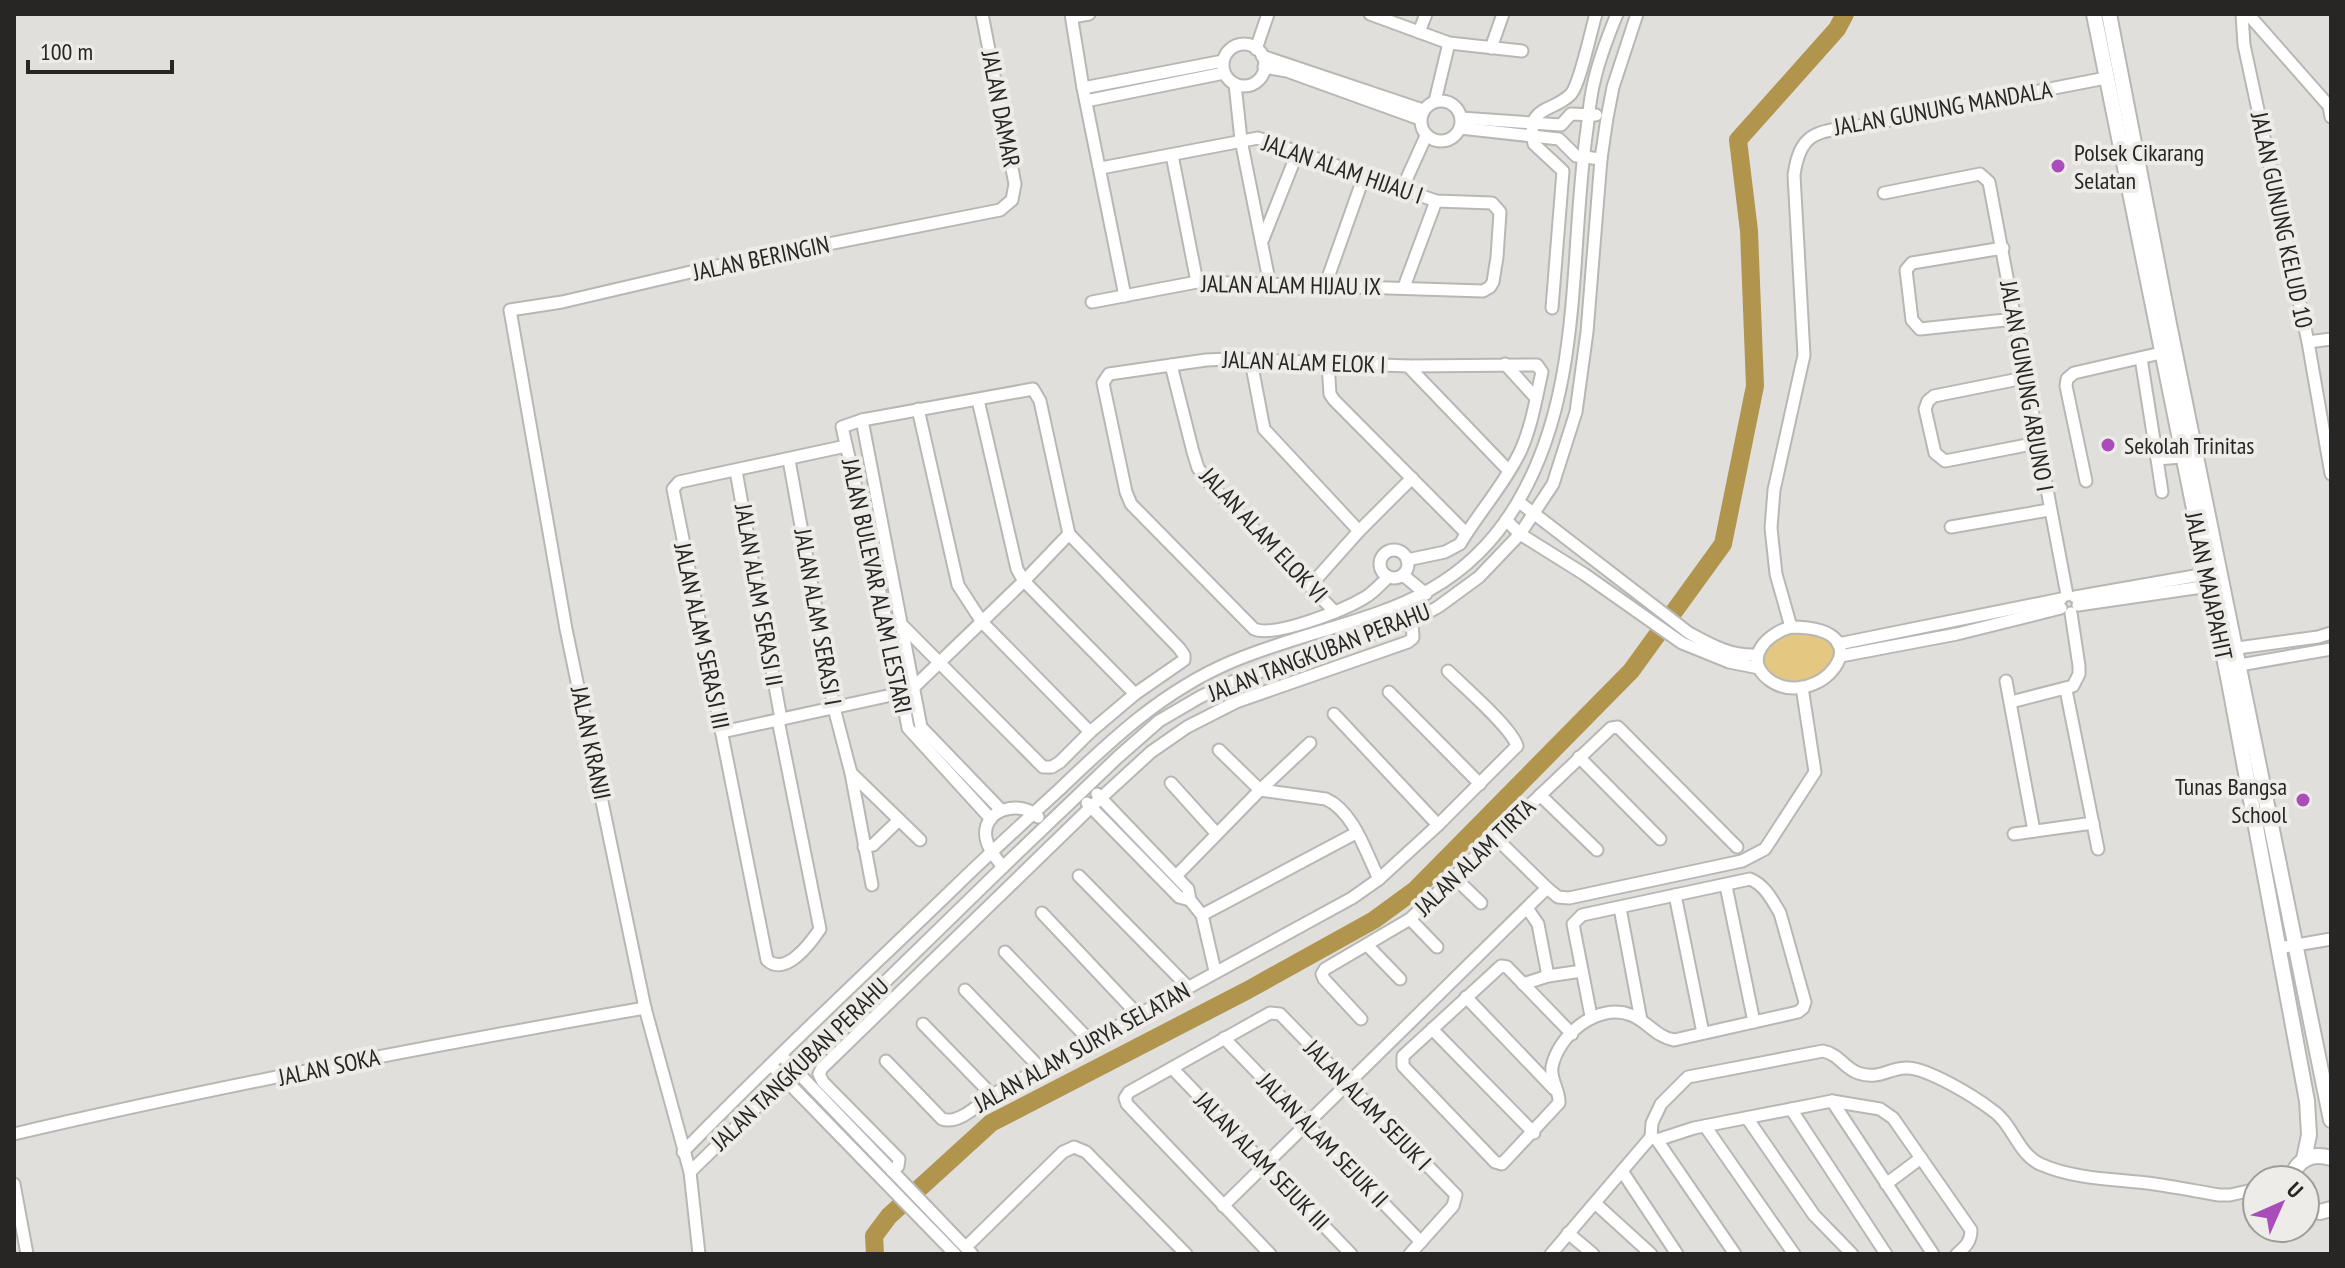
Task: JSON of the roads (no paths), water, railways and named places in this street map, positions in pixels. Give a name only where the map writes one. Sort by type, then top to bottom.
[{"type":"street","name":"JALAN DAMAR","points":[[982,14],[1013,163],[1015,193],[1009,203]]},
{"type":"street","points":[[1089,14],[1072,16],[1083,88],[1125,296]]},
{"type":"street","points":[[1235,84],[1251,85],[1257,81],[1268,14]]},
{"type":"street","points":[[1370,14],[1449,43],[1522,51]]},
{"type":"street","points":[[1419,32],[1426,14]]},
{"type":"street","points":[[1491,48],[1503,14]]},
{"type":"street","points":[[1552,308],[1563,171],[1537,149],[1532,135],[1533,122],[1543,109],[1557,104],[1574,90],[1596,14]]},
{"type":"street","name":"JALAN TANGKUBAN PERAHU","points":[[683,1152],[991,852],[1150,707],[1231,662],[1376,615],[1426,594],[1471,562],[1506,520],[1519,502],[1551,429],[1561,388],[1593,85],[1617,14]]},
{"type":"street","name":"JALAN TANGKUBAN PERAHU","points":[[690,1172],[897,968],[1159,721],[1229,683],[1412,621],[1438,607],[1479,577],[1520,534],[1553,484],[1570,436],[1587,331],[1607,118],[1613,87],[1637,14]]},
{"type":"street","name":"JALAN MAJAPAHIT","points":[[2094,14],[2102,79],[2162,325],[2161,353],[2208,580],[2229,649]]},
{"type":"street","name":"JALAN MAJAPAHIT","points":[[2109,14],[2162,325],[2229,649],[2297,945],[2331,1120]]},
{"type":"street","points":[[2245,14],[2330,109]]},
{"type":"street","name":"JALAN GUNUNG KELUD 10","points":[[2245,14],[2244,45],[2308,342],[2331,474]]},
{"type":"street","points":[[1422,114],[1435,101],[1449,43]]},
{"type":"street","points":[[1270,285],[1241,140],[1235,84],[1224,67],[1226,53],[1240,45],[1287,71],[1422,114]]},
{"type":"street","points":[[1083,88],[1224,67]]},
{"type":"street","points":[[1086,101],[1224,67]]},
{"type":"street","name":"JALAN GUNUNG MANDALA","points":[[1791,627],[1775,566],[1771,510],[1804,355],[1794,175],[1796,160],[1805,142],[1822,130],[1854,127],[2102,79]]},
{"type":"street","points":[[1426,136],[1435,141],[1445,141],[1455,137],[1461,123],[1452,103],[1435,101]]},
{"type":"street","points":[[1559,139],[1561,125],[1571,114],[1589,113],[1607,118]]},
{"type":"street","points":[[1402,189],[1426,136],[1422,114]]},
{"type":"street","points":[[1461,123],[1533,122],[1561,125]]},
{"type":"street","points":[[1461,123],[1559,139],[1571,153],[1601,159]]},
{"type":"street","name":"JALAN ALAM HIJAU I","points":[[1101,168],[1258,138],[1436,201],[1492,203],[1500,212],[1500,235],[1490,287]]},
{"type":"street","points":[[1263,239],[1298,151]]},
{"type":"street","points":[[1172,155],[1197,282]]},
{"type":"street","name":"JALAN GUNUNG ARJUNO I","points":[[1884,193],[1980,174],[1989,182],[2069,603],[2079,674],[2073,686],[2066,690]]},
{"type":"street","points":[[1325,286],[1364,176]]},
{"type":"street","points":[[1404,287],[1436,201]]},
{"type":"street","name":"JALAN BERINGIN","points":[[510,310],[562,302],[712,267],[996,211],[1009,203]]},
{"type":"street","points":[[2003,248],[1912,263],[1906,270],[1912,320],[1920,329],[2015,319]]},
{"type":"street","name":"JALAN ALAM HIJAU IX","points":[[1092,302],[1197,282],[1478,292],[1490,287]]},
{"type":"street","name":"JALAN KRANJI","points":[[510,310],[566,629],[645,1008],[690,1172],[699,1254]]},
{"type":"street","points":[[1570,325],[1587,331]]},
{"type":"street","points":[[2308,342],[2331,339]]},
{"type":"street","points":[[2086,481],[2067,379],[2074,373],[2161,353]]},
{"type":"street","points":[[2141,358],[2162,492]]},
{"type":"street","name":"JALAN ALAM ELOK I","points":[[1335,612],[1268,632],[1254,629],[1131,504],[1103,383],[1105,377],[1206,360],[1408,366],[1505,364],[1540,367],[1542,372],[1536,398]]},
{"type":"street","points":[[1251,361],[1264,429],[1359,531]]},
{"type":"street","points":[[1328,363],[1330,394],[1334,400],[1466,533]]},
{"type":"street","points":[[1407,560],[1453,549],[1509,471],[1521,449],[1536,398],[1505,364]]},
{"type":"street","name":"JALAN ALAM ELOK VI","points":[[1171,365],[1198,468],[1335,612]]},
{"type":"street","points":[[1408,366],[1509,471]]},
{"type":"street","points":[[2024,378],[1934,396],[1925,409],[1935,453],[1945,461],[2037,443]]},
{"type":"street","points":[[862,420],[1033,389],[1040,401],[1069,534],[1179,648],[1184,660],[1135,694],[1052,767],[1043,767],[903,626]]},
{"type":"street","points":[[978,400],[1012,554],[1024,581],[1135,694]]},
{"type":"street","points":[[918,409],[958,585],[982,622],[1090,732]]},
{"type":"street","name":"JALAN BULEVAR ALAM LESTARI","points":[[988,816],[908,728],[843,426],[862,420],[921,727],[998,807]]},
{"type":"street","name":"JALAN ALAM SERASI III","points":[[767,960],[673,489],[679,482],[846,446]]},
{"type":"street","points":[[2157,459],[2182,457]]},
{"type":"street","name":"JALAN ALAM SERASI I","points":[[789,460],[834,708],[851,773],[872,885]]},
{"type":"street","name":"JALAN ALAM SERASI II","points":[[736,471],[820,929],[787,964],[771,965],[767,960]]},
{"type":"street","points":[[1310,586],[1412,478]]},
{"type":"street","points":[[1519,502],[1649,603],[1685,638],[1719,650],[1756,655]]},
{"type":"street","points":[[1951,527],[2049,510]]},
{"type":"street","points":[[1506,520],[1520,534],[1643,615],[1729,662],[1759,668]]},
{"type":"street","points":[[722,732],[913,688],[1069,534]]},
{"type":"street","points":[[1395,550],[1403,553],[1407,560],[1403,575],[1388,577],[1382,572],[1380,565],[1387,552],[1395,550]]},
{"type":"street","points":[[1584,574],[1592,559]]},
{"type":"street","points":[[1403,575],[1426,594]]},
{"type":"street","points":[[1335,612],[1370,594],[1388,577]]},
{"type":"street","points":[[1840,650],[2069,603],[2208,580]]},
{"type":"street","points":[[896,1175],[899,1159],[823,1082],[819,1074],[900,991],[1151,752],[1187,727],[1236,702],[1408,642],[1413,638],[1412,621]]},
{"type":"street","points":[[1791,627],[1823,630],[1840,650],[1839,664],[1829,675],[1802,687],[1779,685],[1768,679],[1759,668],[1756,655],[1771,635],[1791,627]]},
{"type":"street","points":[[2229,649],[2331,633]]},
{"type":"street","points":[[1298,639],[1305,655]]},
{"type":"street","points":[[2233,666],[2331,649]]},
{"type":"street","name":"JALAN MAJAPAHIT","points":[[2233,666],[2309,1114],[2304,1159]]},
{"type":"street","name":"JALAN ALAM SURYA SELATAN","points":[[886,1061],[942,1119],[949,1121],[1215,971],[1352,898],[1379,879],[1516,748],[1516,741],[1448,671]]},
{"type":"street","points":[[2006,681],[2034,831]]},
{"type":"street","points":[[1229,683],[1236,702]]},
{"type":"street","points":[[1496,838],[1547,888],[1558,897],[1569,898],[1742,861],[1760,853],[1815,772],[1802,687]]},
{"type":"street","points":[[2011,702],[2066,690],[2098,849]]},
{"type":"street","points":[[1389,692],[1480,784]]},
{"type":"street","points":[[1334,714],[1438,825]]},
{"type":"street","name":"JALAN ALAM TIRTA","points":[[1361,1019],[1324,979],[1322,974],[1325,969],[1410,919],[1606,731],[1618,727],[1737,847]]},
{"type":"street","points":[[1177,875],[1310,743]]},
{"type":"street","points":[[1219,750],[1260,790],[1326,799],[1344,812],[1379,879]]},
{"type":"street","points":[[1579,757],[1660,839]]},
{"type":"street","points":[[851,773],[920,840]]},
{"type":"street","points":[[1171,783],[1217,834]]},
{"type":"street","points":[[1089,786],[1188,889],[1190,900],[1202,915],[1215,971]]},
{"type":"street","points":[[1078,795],[1179,897],[1190,900]]},
{"type":"street","points":[[1540,795],[1597,850]]},
{"type":"street","points":[[1003,867],[991,852],[986,837],[988,816],[998,807],[1018,807],[1034,813],[1046,826]]},
{"type":"street","points":[[864,847],[873,845],[899,820]]},
{"type":"street","points":[[2014,834],[2093,823]]},
{"type":"street","points":[[1122,839],[1131,830]]},
{"type":"street","points":[[1202,915],[1356,833]]},
{"type":"street","points":[[1079,876],[1188,987]]},
{"type":"street","points":[[1454,877],[1481,903]]},
{"type":"street","points":[[1572,1034],[1507,967],[1501,966],[1403,1056],[1402,1061],[1403,1066],[1495,1162],[1502,1164],[1559,1103],[1552,1074],[1556,1056],[1572,1034],[1591,1016],[1620,1012],[1631,1015],[1666,1039],[1674,1040],[1803,1008],[1805,1002],[1780,913],[1766,890],[1750,879],[1582,915],[1573,924],[1591,1016]]},
{"type":"street","points":[[1726,886],[1754,1022]]},
{"type":"street","points":[[1223,1206],[1547,888]]},
{"type":"street","points":[[1675,895],[1703,1033]]},
{"type":"street","points":[[1527,908],[1538,924],[1548,976]]},
{"type":"street","points":[[1620,908],[1641,1020]]},
{"type":"street","points":[[1042,913],[1139,1016]]},
{"type":"street","points":[[1410,919],[1437,947]]},
{"type":"street","points":[[2279,948],[2331,939]]},
{"type":"street","points":[[1367,945],[1400,979]]},
{"type":"street","points":[[1005,952],[1091,1042]]},
{"type":"street","points":[[897,968],[900,991]]},
{"type":"street","points":[[1523,984],[1548,976],[1582,971]]},
{"type":"street","points":[[876,989],[900,991]]},
{"type":"street","points":[[965,990],[1042,1070]]},
{"type":"street","points":[[1466,997],[1558,1092]]},
{"type":"street","name":"JALAN SOKA","points":[[14,1134],[127,1107],[453,1042],[645,1008]]},
{"type":"street","name":"JALAN ALAM SEJUK I","points":[[1224,1038],[1275,1012],[1280,1014],[1456,1195],[1456,1200],[1421,1242]]},
{"type":"street","points":[[923,1024],[992,1095]]},
{"type":"street","points":[[1432,1029],[1534,1133]]},
{"type":"street","points":[[1224,1038],[1129,1092],[1125,1098],[1127,1104],[1270,1254]]},
{"type":"street","name":"JALAN ALAM SEJUK II","points":[[1224,1038],[1421,1242]]},
{"type":"street","points":[[1735,1254],[1654,1139],[1652,1123],[1661,1104],[1688,1077],[1823,1051],[1834,1054],[1850,1069],[1860,1073],[1881,1075],[1906,1068],[1916,1069],[1949,1085],[2006,1120],[2032,1159],[2051,1168],[2098,1179],[2219,1195],[2241,1192]]},
{"type":"street","points":[[781,1055],[969,1251],[1063,1152],[1074,1147],[1086,1152],[1186,1254]]},
{"type":"street","points":[[771,1065],[955,1254]]},
{"type":"street","name":"JALAN ALAM SEJUK III","points":[[1172,1068],[1351,1254]]},
{"type":"street","points":[[1832,1101],[1933,1254]]},
{"type":"street","points":[[1551,1254],[1622,1171],[1654,1139],[1832,1101],[1886,1112],[1971,1230],[1971,1238],[1957,1254]]},
{"type":"street","points":[[1791,1109],[1886,1254]]},
{"type":"street","points":[[1747,1118],[1814,1215],[1852,1254]]},
{"type":"street","points":[[1705,1126],[1794,1254]]},
{"type":"street","points":[[2300,1164],[2304,1159],[2317,1155],[2331,1158]]},
{"type":"street","points":[[1886,1184],[1921,1158]]},
{"type":"street","points":[[1622,1171],[1677,1254]]},
{"type":"street","points":[[14,1184],[27,1254]]},
{"type":"street","points":[[1595,1203],[1651,1254]]},
{"type":"street","points":[[1568,1233],[1593,1254]]},
{"type":"street","points":[[1410,1254],[1421,1242]]},
{"type":"waterway","points":[[875,1254],[874,1236],[889,1216],[991,1123],[1248,990],[1374,920],[1415,890],[1631,671],[1723,544],[1755,386],[1749,231],[1738,140],[1837,29],[1845,14]]},
{"type":"place","name":"Polsek Cikarang Selatan","points":[[2058,166]]},
{"type":"place","name":"Sekolah Trinitas","points":[[2108,445]]},
{"type":"place","name":"Tunas Bangsa School","points":[[2303,800]]}]
